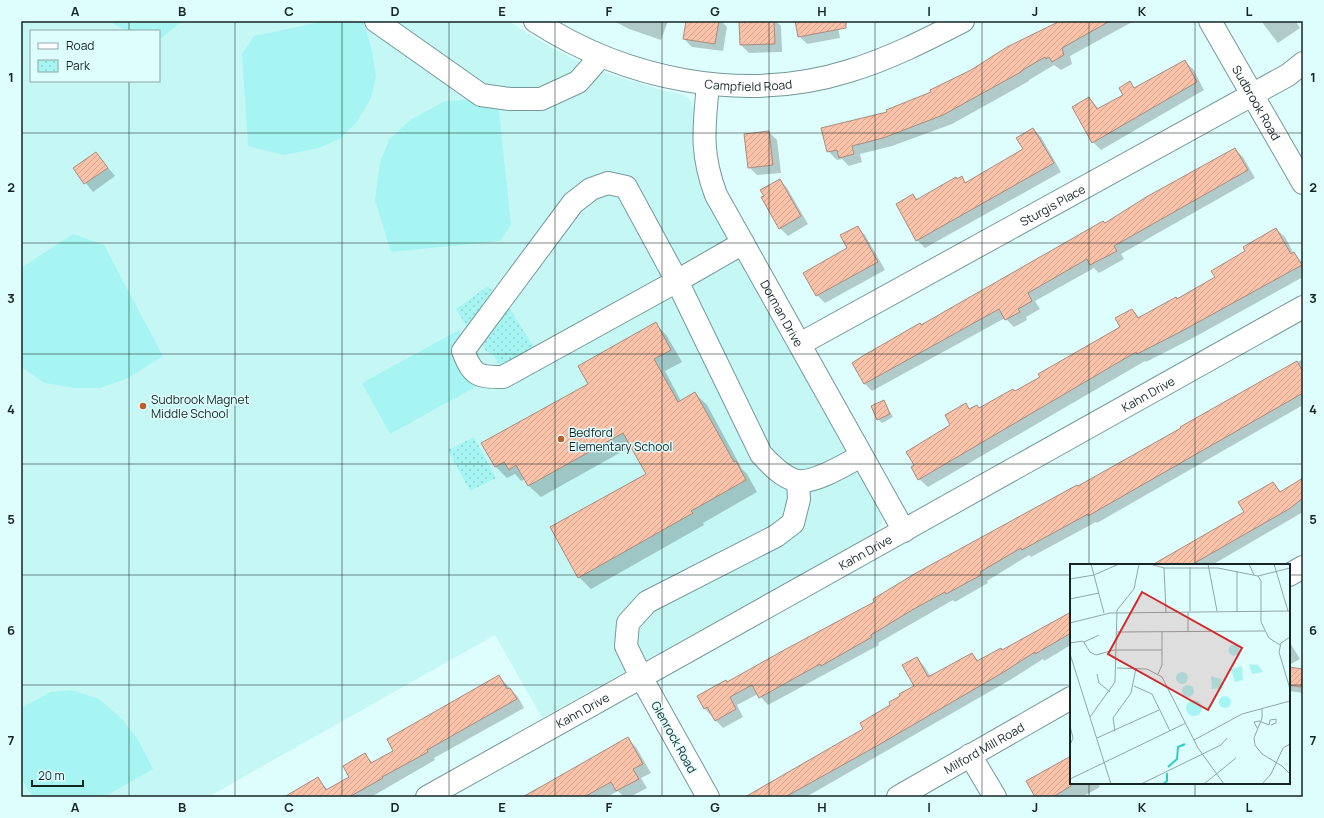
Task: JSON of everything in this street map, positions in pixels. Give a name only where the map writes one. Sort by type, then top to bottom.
[{"type":"street","points":[[376,21],[482,95],[510,99],[540,99],[578,82],[600,57]]},
{"type":"street","name":"Campfield Road","points":[[536,21],[559,36],[600,57],[650,74],[708,84],[756,85],[803,81],[848,72],[898,54],[963,21]]},
{"type":"street","name":"Sudbrook Road","points":[[1210,21],[1303,183]]},
{"type":"street","name":"Sturgis Place","points":[[800,344],[1252,93],[1288,75],[1303,63]]},
{"type":"street","name":"Dorman Drive","points":[[708,84],[703,139],[705,158],[716,195],[904,531]]},
{"type":"street","points":[[743,242],[677,281],[503,378],[483,377],[470,368],[463,351],[573,203],[591,189],[608,183],[626,187],[677,281],[760,454],[782,473],[798,481],[823,476],[861,456]]},
{"type":"street","name":"Kahn Drive","points":[[427,797],[1303,307]]},
{"type":"street","name":"Glenrock Road","points":[[708,797],[641,677],[626,646],[628,623],[647,602],[776,536],[793,523],[799,499],[798,481]]},
{"type":"street","points":[[1290,574],[1303,567]]},
{"type":"street","name":"Milford Mill Road","points":[[898,797],[1070,699]]},
{"type":"street","points":[[970,755],[995,797]]},
{"type":"shaded area","name":"Bedford Elementary School","points":[[21,21],[508,21],[554,49],[596,70],[688,97],[695,109],[694,150],[701,187],[711,209],[880,512],[882,523],[879,528],[873,534],[542,718],[495,635],[208,797],[21,797]]},
{"type":"green space","points":[[109,21],[182,21],[160,39],[160,30],[124,30]]},
{"type":"green space","points":[[325,21],[363,21],[372,50],[376,77],[371,98],[357,122],[341,138],[319,148],[284,155],[248,146],[242,54],[254,36]]},
{"type":"green space","points":[[498,100],[511,225],[500,241],[391,252],[375,200],[380,162],[389,140],[410,120],[445,101]]},
{"type":"green space","points":[[73,234],[104,245],[163,356],[128,378],[100,388],[75,388],[45,383],[21,367],[21,268]]},
{"type":"green space","points":[[488,286],[512,312],[538,354],[505,373],[494,356],[485,350],[478,338],[472,335],[456,309]]},
{"type":"green space","points":[[459,330],[486,381],[390,434],[362,383]]},
{"type":"green space","points":[[474,437],[496,478],[470,491],[448,450]]},
{"type":"green space","points":[[72,690],[99,699],[123,720],[138,740],[153,769],[104,797],[33,797],[21,778],[21,708],[51,692]]},
{"type":"building","points":[[686,21],[719,21],[715,44],[683,39]]},
{"type":"building","points":[[739,21],[774,21],[775,44],[740,45]]},
{"type":"building","points":[[795,21],[846,21],[846,28],[798,37]]},
{"type":"building","points":[[1060,21],[1110,21],[1062,48],[1064,55],[1052,62],[1049,57],[1046,59],[1045,57],[943,115],[883,138],[852,146],[854,154],[839,158],[837,150],[827,152],[821,128],[887,112],[886,110],[931,92],[930,90],[971,70],[1007,47]]},
{"type":"building","points":[[1185,60],[1197,82],[1092,143],[1072,107],[1089,97],[1097,109],[1123,95],[1119,88],[1130,81],[1134,88]]},
{"type":"building","points":[[1033,128],[1054,163],[916,241],[896,204],[913,194],[916,200],[956,177],[957,179],[962,176],[965,183],[1023,149],[1016,138]]},
{"type":"building","points":[[769,131],[773,165],[748,168],[744,134]]},
{"type":"building","points":[[1235,148],[1248,170],[1114,246],[1117,251],[1090,265],[1087,259],[1028,293],[1032,301],[1018,309],[1020,312],[1005,320],[999,309],[864,384],[852,363],[861,357],[920,323],[921,325],[1103,221],[1105,223],[1148,196]]},
{"type":"building","points":[[96,152],[108,168],[84,184],[73,168]]},
{"type":"building","points":[[780,179],[801,216],[779,229],[761,197],[764,196],[760,190]]},
{"type":"building","points":[[858,226],[878,262],[816,296],[803,273],[847,248],[840,235]]},
{"type":"building","points":[[1276,228],[1291,254],[1294,252],[1302,265],[1182,331],[1137,354],[1136,352],[918,480],[911,467],[914,465],[906,452],[950,425],[945,415],[966,403],[969,409],[977,405],[979,408],[1013,389],[1015,391],[1040,377],[1038,374],[1120,327],[1115,318],[1132,309],[1138,318],[1176,297],[1177,299],[1215,277],[1211,271],[1245,251],[1243,247]]},
{"type":"building","points":[[656,322],[671,350],[654,359],[678,402],[695,392],[734,462],[736,461],[746,480],[691,511],[693,513],[578,578],[550,527],[646,474],[623,433],[528,486],[516,465],[509,470],[504,462],[495,467],[481,443],[588,384],[578,366]]},
{"type":"building","points":[[1297,361],[1303,372],[1303,393],[1088,516],[1088,514],[1022,550],[1021,548],[980,572],[981,575],[912,610],[871,635],[872,637],[821,666],[820,664],[759,698],[752,685],[730,697],[736,709],[715,721],[707,707],[704,709],[697,696],[726,680],[727,682],[874,602],[873,599],[916,573],[1077,485],[1078,486]]},
{"type":"building","points":[[884,400],[890,414],[877,420],[871,406]]},
{"type":"building","points":[[1303,478],[1303,498],[1289,509],[1193,564],[1154,564],[1244,512],[1238,502],[1273,482],[1280,492]]},
{"type":"building","points":[[1070,613],[1070,634],[1035,654],[1035,652],[1002,673],[875,747],[785,797],[745,797],[863,729],[860,723],[890,705],[889,702],[900,696],[899,694],[914,686],[902,665],[917,657],[928,677],[972,653],[977,661],[1001,648],[1002,650]]},
{"type":"building","points":[[1290,667],[1303,669],[1301,687],[1290,685]]},
{"type":"building","points":[[499,675],[507,689],[510,688],[517,699],[427,750],[428,752],[382,777],[383,778],[349,797],[284,797],[318,777],[326,790],[349,777],[343,766],[365,753],[371,763],[393,751],[387,739]]},
{"type":"building","points":[[628,737],[643,764],[633,769],[639,779],[616,791],[611,782],[584,797],[523,797]]},
{"type":"building","points":[[1070,757],[1071,786],[1053,797],[1035,797],[1026,781]]},
{"type":"place","name":"Sudbrook Magnet Middle School","points":[[143,406]]},
{"type":"place","name":"Bedford Elementary School","points":[[561,439]]}]
